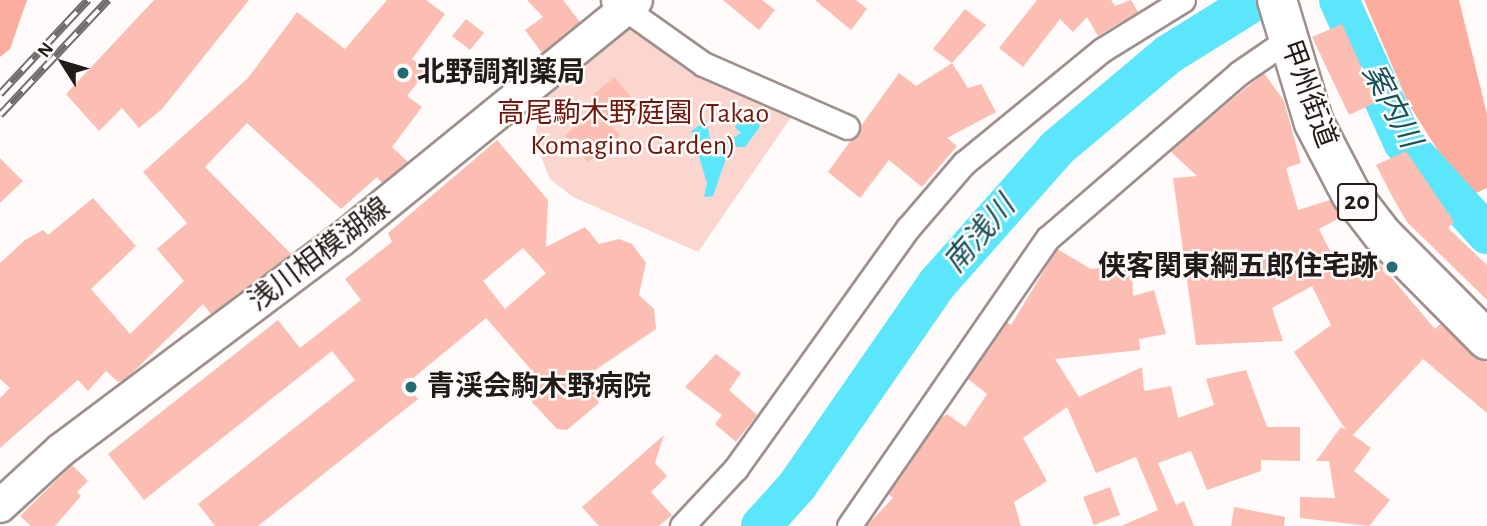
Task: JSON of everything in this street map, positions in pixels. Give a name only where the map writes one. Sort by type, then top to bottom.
[{"type":"highway","name":"甲州街道","points":[[1283,23],[1314,123],[1351,194],[1382,234],[1487,340]]},
{"type":"main road","name":"浅川相模湖線","points":[[0,506],[61,450],[341,240],[624,4]]},
{"type":"street","points":[[682,526],[736,468],[908,228],[964,163],[1102,50],[1183,0]]},
{"type":"street","points":[[624,4],[703,64],[847,127]]},
{"type":"street","points":[[849,526],[1048,238],[1283,23]]},
{"type":"green space","name":"高尾駒木野庭園 (Takao Komagino Garden)","points":[[628,21],[697,70],[792,116],[698,252],[573,197],[550,179],[535,142],[540,97]]},
{"type":"shaded area","points":[[0,0],[27,0],[10,49],[0,57]]},
{"type":"shaded area","points":[[1364,0],[1459,0],[1487,114],[1487,188],[1467,197],[1408,103]]},
{"type":"water","points":[[743,114],[760,121],[759,128],[745,147],[730,147],[713,196],[704,197],[707,183],[691,131],[707,120],[710,141],[722,145],[741,133],[735,127]]},
{"type":"building","points":[[154,0],[249,0],[162,109],[139,128],[122,108],[99,131],[66,94]]},
{"type":"building","points":[[387,0],[426,0],[445,14],[412,59],[427,70],[407,96],[422,107],[392,147],[408,162],[382,183],[377,177],[341,209],[247,123],[205,167],[291,254],[211,314],[203,304],[126,379],[118,382],[106,371],[88,391],[78,380],[0,448],[0,398],[10,388],[0,379],[0,263],[25,240],[43,230],[48,235],[93,198],[136,246],[91,289],[130,334],[184,281],[157,249],[187,223],[143,172],[248,78],[297,12],[345,49]]},
{"type":"building","points":[[527,0],[563,0],[580,22],[542,53],[525,30],[543,17]]},
{"type":"building","points":[[723,0],[762,0],[775,10],[759,30]]},
{"type":"building","points":[[815,0],[856,0],[867,9],[851,30]]},
{"type":"building","points":[[1037,0],[1111,0],[1115,6],[1131,0],[1138,12],[1098,36],[1087,17],[1073,32],[1060,19],[1023,67],[999,48]]},
{"type":"building","points":[[965,9],[986,25],[952,63],[933,49]]},
{"type":"building","points":[[466,19],[484,33],[470,50],[452,36]]},
{"type":"building","points":[[1342,24],[1377,102],[1349,115],[1312,37]]},
{"type":"building","points":[[952,63],[968,88],[981,84],[996,112],[947,138],[957,146],[922,187],[889,160],[860,198],[828,172],[899,73],[916,86]]},
{"type":"building","points":[[1264,73],[1284,101],[1301,163],[1286,168],[1298,210],[1330,200],[1341,217],[1319,229],[1345,281],[1374,257],[1435,329],[1440,324],[1487,363],[1487,413],[1423,359],[1353,435],[1371,448],[1354,471],[1390,500],[1369,526],[1300,518],[1300,497],[1335,498],[1329,461],[1316,461],[1341,427],[1346,430],[1294,352],[1331,325],[1312,286],[1272,308],[1283,341],[1196,345],[1173,178],[1197,176],[1170,151]]},
{"type":"building","points":[[614,77],[638,105],[612,126],[620,136],[588,162],[565,135],[600,105],[592,96]]},
{"type":"building","points":[[497,140],[548,200],[546,247],[585,227],[599,244],[619,239],[632,244],[646,263],[639,295],[654,309],[656,329],[588,375],[599,403],[567,430],[557,429],[531,401],[542,382],[486,318],[406,384],[418,399],[258,526],[215,526],[198,504],[355,380],[332,351],[144,500],[108,454],[278,320],[300,348],[361,300],[345,279],[392,242],[388,233]],"holes":[[[523,248],[546,273],[505,309],[483,281]]]},
{"type":"building","points":[[1406,151],[1454,222],[1448,228],[1487,265],[1487,300],[1407,222],[1393,198],[1376,165]]},
{"type":"building","points":[[0,158],[23,181],[0,203]]},
{"type":"building","points":[[1057,249],[1091,269],[1132,265],[1133,296],[1154,290],[1166,334],[1139,339],[1140,350],[1055,359],[1079,397],[1142,367],[1144,391],[1171,386],[1178,418],[1214,405],[1206,379],[1246,370],[1267,427],[1300,427],[1300,461],[1261,460],[1261,471],[1207,490],[1191,451],[1158,463],[1176,505],[1184,501],[1194,526],[1121,526],[1158,510],[1136,457],[1096,473],[1067,407],[1023,438],[1047,481],[1014,502],[1021,526],[866,526],[893,498],[888,494],[940,419],[947,414],[965,427],[987,394],[968,379],[1007,322],[1011,325]]},
{"type":"building","points":[[716,354],[741,373],[729,390],[757,415],[736,442],[715,424],[722,415],[685,387]]},
{"type":"building","points":[[664,435],[655,463],[667,476],[651,492],[672,515],[659,526],[599,526],[582,507]]},
{"type":"building","points":[[72,465],[88,481],[77,492],[81,496],[55,526],[31,526],[20,516]]},
{"type":"building","points":[[1110,487],[1120,515],[1094,525],[1083,497]]},
{"type":"building","points":[[1234,507],[1285,517],[1284,526],[1231,526]]},
{"type":"waterway","name":"南浅川","points":[[761,526],[797,486],[936,285],[1057,148],[1169,54],[1256,0]]},
{"type":"waterway","name":"案内川","points":[[1339,0],[1403,142],[1487,234]]},
{"type":"railway","points":[[0,94],[88,0]]},
{"type":"railway","points":[[0,115],[108,0]]},
{"type":"place","name":"北野調剤薬局","points":[[403,73]]},
{"type":"place","name":"侠客関東綱五郎住宅跡","points":[[1392,267]]},
{"type":"place","name":"青渓会駒木野病院","points":[[411,387]]}]
